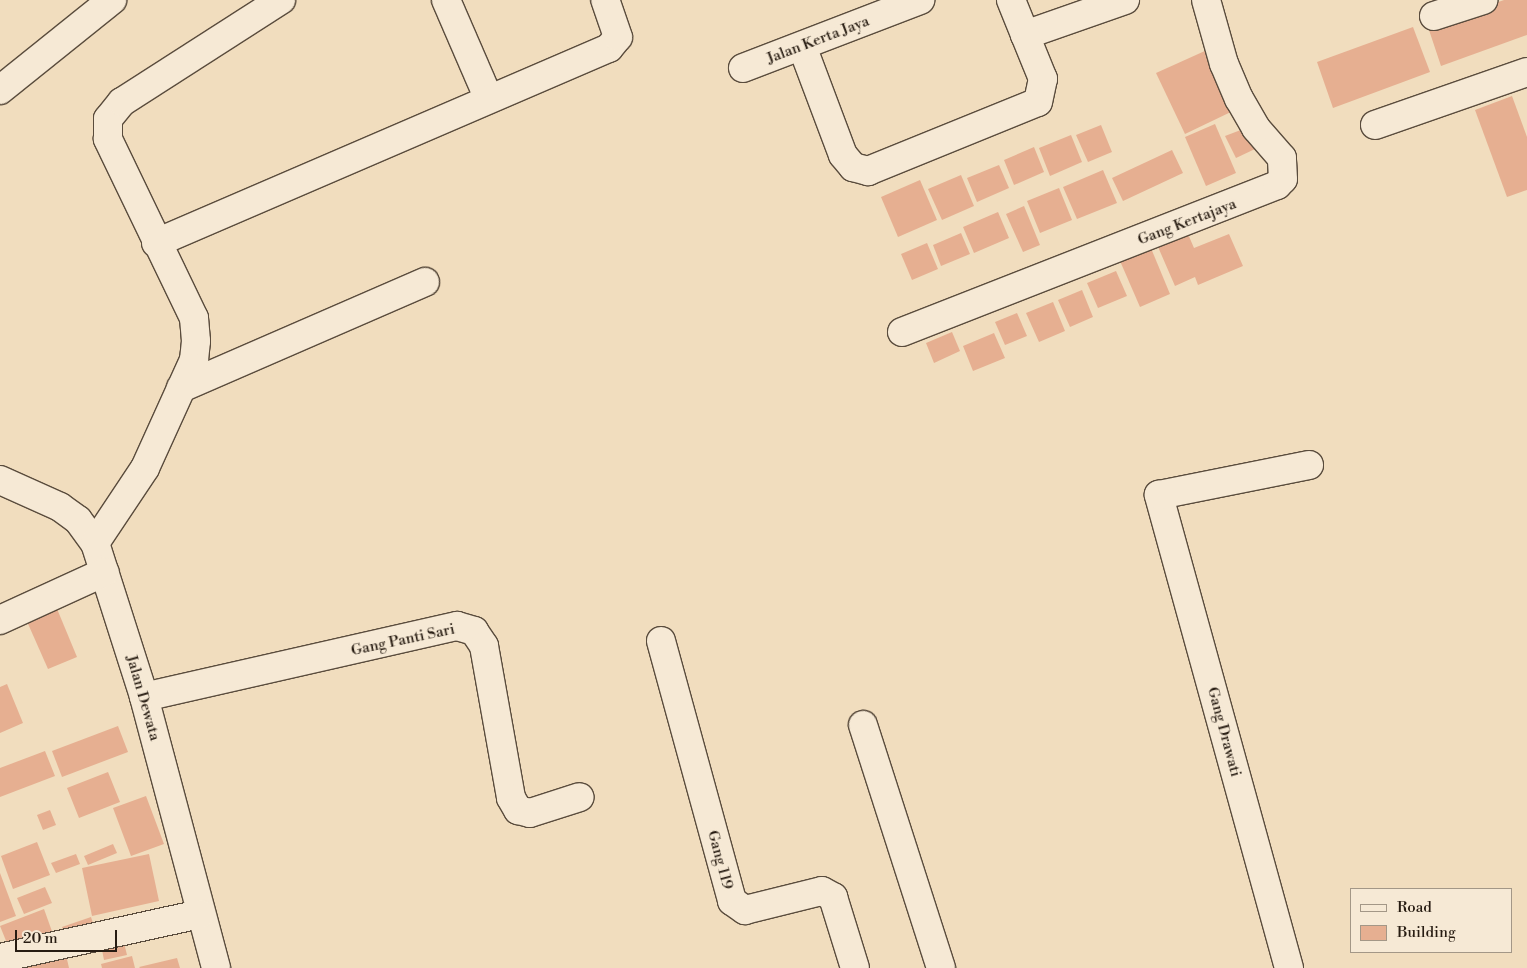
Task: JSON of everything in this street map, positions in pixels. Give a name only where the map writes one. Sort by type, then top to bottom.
[{"type":"street","points":[[0,90],[112,0]]},
{"type":"street","points":[[95,543],[145,468],[194,360],[194,318],[156,243],[108,138],[108,119],[122,102],[280,0]]},
{"type":"street","points":[[446,0],[488,97]]},
{"type":"street","points":[[156,243],[488,97],[616,43],[617,26],[605,0]]},
{"type":"street","name":"Jalan Kerta Jaya","points":[[743,68],[920,0]]},
{"type":"street","points":[[802,46],[843,155],[853,167],[868,171],[1038,102],[1043,79],[1011,0]]},
{"type":"street","points":[[1025,35],[1125,0]]},
{"type":"street","name":"Gang Kertajaya","points":[[902,332],[1277,185],[1282,179],[1282,158],[1256,128],[1238,100],[1224,64],[1206,0]]},
{"type":"street","points":[[1434,16],[1483,0]]},
{"type":"street","points":[[1375,125],[1527,72]]},
{"type":"street","points":[[181,388],[424,282]]},
{"type":"street","name":"Gang Drawati","points":[[1289,968],[1160,495],[1309,465]]},
{"type":"street","name":"Jalan Dewata","points":[[0,480],[60,507],[78,520],[95,543],[106,572],[144,697],[200,914],[216,968]]},
{"type":"street","points":[[0,620],[106,572]]},
{"type":"street","name":"Gang Panti Sari","points":[[144,697],[457,626],[474,631],[484,646],[511,798],[518,810],[530,813],[580,797]]},
{"type":"street","name":"Gang 119","points":[[662,641],[732,901],[740,910],[822,890],[834,897],[855,968]]},
{"type":"street","points":[[863,724],[941,968]]},
{"type":"street","points":[[0,958],[200,914]]},
{"type":"building","points":[[1504,0],[1527,0],[1527,35],[1441,66],[1428,27]]},
{"type":"building","points":[[1413,27],[1430,72],[1333,108],[1317,62]]},
{"type":"building","points":[[1207,50],[1235,110],[1185,134],[1156,73]]},
{"type":"building","points":[[1512,96],[1527,137],[1527,190],[1507,197],[1475,110]]},
{"type":"building","points":[[1215,124],[1236,173],[1206,186],[1185,137]]},
{"type":"building","points":[[1101,125],[1112,152],[1088,162],[1076,135]]},
{"type":"building","points":[[1246,128],[1255,149],[1236,158],[1225,136]]},
{"type":"building","points":[[1071,135],[1082,162],[1050,176],[1039,148]]},
{"type":"building","points":[[1034,147],[1044,172],[1014,185],[1004,160]]},
{"type":"building","points":[[1172,150],[1183,173],[1123,201],[1112,178]]},
{"type":"building","points":[[999,165],[1009,188],[977,202],[967,178]]},
{"type":"building","points":[[1103,170],[1117,203],[1077,219],[1063,187]]},
{"type":"building","points":[[961,175],[974,206],[942,220],[928,189]]},
{"type":"building","points":[[920,180],[937,220],[898,237],[881,197]]},
{"type":"building","points":[[1059,188],[1072,220],[1040,233],[1027,201]]},
{"type":"building","points":[[1024,206],[1040,245],[1023,252],[1006,214]]},
{"type":"building","points":[[998,212],[1009,238],[974,253],[963,227]]},
{"type":"building","points":[[1185,227],[1194,248],[1229,234],[1243,266],[1198,285],[1195,277],[1175,286],[1155,240]]},
{"type":"building","points":[[961,233],[970,254],[941,266],[933,245]]},
{"type":"building","points":[[1148,241],[1170,294],[1140,307],[1117,254]]},
{"type":"building","points":[[927,243],[938,269],[912,280],[901,254]]},
{"type":"building","points":[[1116,271],[1127,296],[1098,308],[1087,283]]},
{"type":"building","points":[[1082,290],[1093,317],[1070,327],[1058,300]]},
{"type":"building","points":[[1053,302],[1065,331],[1039,342],[1026,313]]},
{"type":"building","points":[[1017,313],[1027,336],[1005,345],[995,322]]},
{"type":"building","points":[[952,332],[960,351],[934,363],[926,343]]},
{"type":"building","points":[[994,333],[1005,358],[973,371],[963,346]]},
{"type":"building","points":[[55,604],[77,657],[48,669],[25,617]]},
{"type":"building","points":[[7,684],[23,723],[0,733],[0,687]]},
{"type":"building","points":[[118,726],[128,752],[62,777],[52,751]]},
{"type":"building","points":[[45,751],[55,776],[0,797],[0,768]]},
{"type":"building","points":[[108,772],[120,802],[79,818],[67,788]]},
{"type":"building","points":[[146,796],[164,844],[131,856],[113,808]]},
{"type":"building","points":[[50,810],[56,825],[43,830],[37,815]]},
{"type":"building","points":[[37,842],[50,875],[13,889],[1,856]]},
{"type":"building","points":[[113,844],[117,853],[88,865],[84,856]]},
{"type":"building","points":[[76,854],[80,864],[56,873],[51,863]]},
{"type":"building","points":[[149,854],[159,901],[92,916],[82,868]]},
{"type":"building","points":[[0,873],[16,916],[0,922]]},
{"type":"building","points":[[45,887],[52,903],[24,914],[17,898]]},
{"type":"building","points":[[44,909],[54,937],[11,953],[0,926]]},
{"type":"building","points":[[91,917],[95,930],[67,940],[62,927]]},
{"type":"building","points":[[123,939],[127,955],[104,960],[101,945]]},
{"type":"building","points":[[66,955],[69,968],[24,968],[23,966]]},
{"type":"building","points":[[132,956],[135,968],[102,968],[101,964]]},
{"type":"building","points":[[177,958],[180,968],[139,967]]}]
